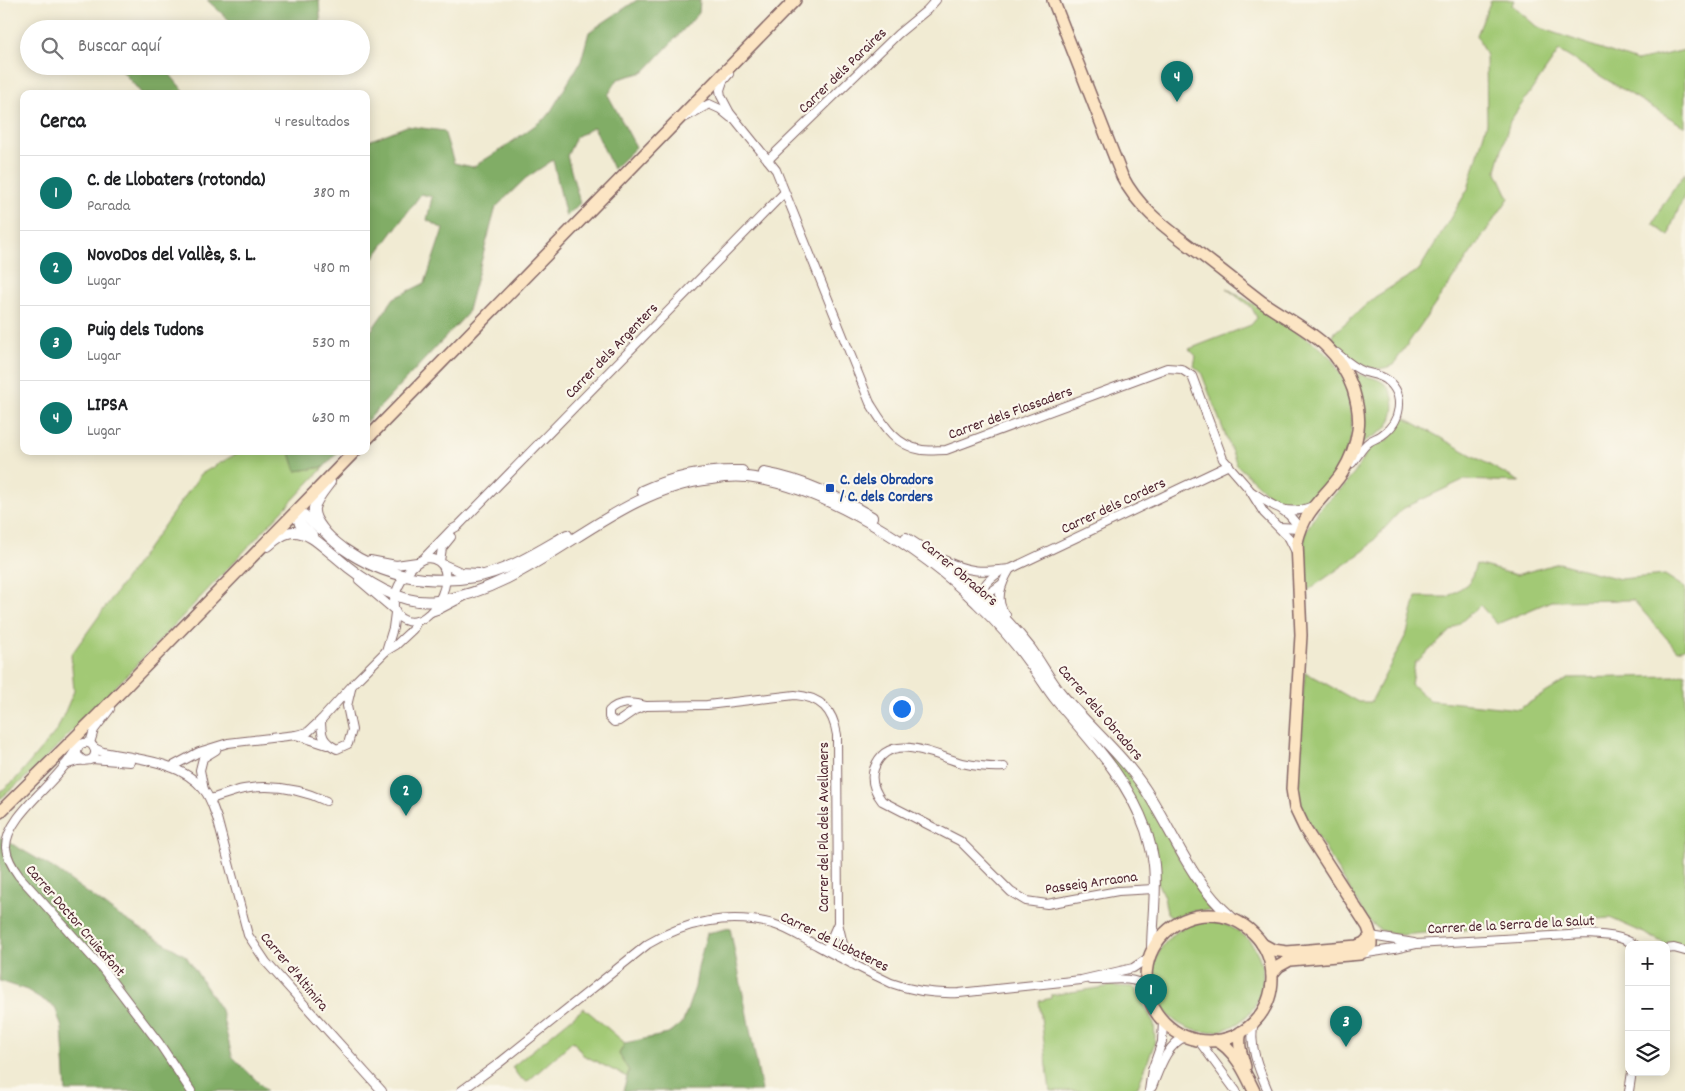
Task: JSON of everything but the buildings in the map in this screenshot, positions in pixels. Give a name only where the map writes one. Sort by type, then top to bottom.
[{"type":"main road","points":[[370,436],[795,0]]},
{"type":"main road","points":[[1052,0],[1122,176],[1137,200],[1164,226],[1233,280],[1323,342],[1345,372],[1356,404],[1358,428],[1356,441],[1347,464],[1342,473],[1313,506],[1300,528],[1297,542],[1296,554],[1301,634],[1291,776],[1295,808],[1305,829],[1368,927],[1371,945],[1360,954]]},
{"type":"main road","points":[[0,812],[142,671],[351,455]]},
{"type":"main road","points":[[1212,914],[1231,917],[1250,929],[1262,944],[1272,965],[1272,986],[1265,1008],[1254,1022],[1241,1032],[1226,1039],[1199,1041],[1176,1032],[1163,1021],[1152,1005],[1146,986],[1145,974],[1150,954],[1164,932],[1172,926],[1189,917],[1212,914]]},
{"type":"main road","points":[[1262,944],[1273,950],[1287,952],[1357,946],[1364,943],[1371,936]]},
{"type":"main road","name":"Carrer de la Serra de la Salut","points":[[1272,974],[1279,966],[1290,960],[1360,954]]},
{"type":"main road","points":[[1241,1032],[1239,1038],[1240,1048],[1252,1086]]},
{"type":"main road","points":[[1215,1040],[1230,1051],[1252,1086]]},
{"type":"street","name":"Carrer dels Paraires","points":[[768,160],[898,34],[936,0]]},
{"type":"street","name":"Carrer dels Flassaders","points":[[751,45],[723,81],[720,90],[721,96],[730,112],[776,170],[870,403],[886,429],[903,444],[922,450],[946,450],[1167,368],[1181,369],[1192,376],[1223,458],[1249,489],[1264,513],[1289,538],[1296,554]]},
{"type":"street","name":"Carrer dels Flassaders","points":[[668,130],[691,113],[709,104],[720,109],[747,133]]},
{"type":"street","name":"Carrer dels Argenters","points":[[395,595],[406,576],[420,560],[451,530],[458,526],[784,193]]},
{"type":"street","points":[[1323,342],[1357,368],[1387,380],[1393,386],[1400,401],[1400,412],[1390,428],[1382,436],[1370,441],[1361,449],[1342,473]]},
{"type":"street","name":"Carrer dels Corders","points":[[981,596],[988,580],[1006,570],[1229,465]]},
{"type":"street","name":"Carrer dels Obradors","points":[[322,538],[314,507],[339,467]]},
{"type":"street","name":"Carrer dels Obradors","points":[[674,479],[678,481],[688,479],[696,481],[705,475],[733,471],[782,480],[853,511],[891,532],[898,532]]},
{"type":"street","name":"Carrer dels Obradors","points":[[351,570],[395,595],[416,601],[439,600],[467,594],[506,578],[626,499],[655,485],[688,474],[750,471],[781,476],[815,487],[898,532],[929,552],[981,596],[1030,649],[1058,696],[1131,770],[1146,790],[1189,866],[1209,895],[1231,917]]},
{"type":"street","name":"Carrer Obradors","points":[[555,545],[657,491],[696,481],[744,477],[776,482],[804,490],[867,522],[935,566],[978,603],[1023,654],[1117,773],[1134,801],[1146,831],[1154,865],[1150,954]]},
{"type":"street","points":[[657,491],[674,479]]},
{"type":"street","name":"Carrer dels Flassaders","points":[[1249,489],[1289,515],[1300,528]]},
{"type":"street","points":[[626,499],[629,500],[639,496],[641,499]]},
{"type":"street","name":"Carrer dels Obradors","points":[[611,515],[626,499]]},
{"type":"street","points":[[1282,510],[1292,511],[1313,506]]},
{"type":"street","name":"Carrer dels Obradors","points":[[296,512],[304,515],[359,581],[394,611],[399,618],[407,622],[417,621]]},
{"type":"street","name":"Carrer dels Argenters","points":[[441,563],[442,548],[455,533],[458,526]]},
{"type":"street","points":[[1279,527],[1300,528]]},
{"type":"street","name":"Carrer dels Obradors","points":[[250,559],[279,537],[292,532],[322,538],[375,568],[406,576],[446,579],[472,578],[502,569],[555,545]]},
{"type":"street","name":"Carrer dels Corders","points":[[929,552],[956,567],[975,572],[1006,570]]},
{"type":"street","name":"Carrer dels Obradors","points":[[356,558],[391,564],[431,558],[461,572],[485,575]]},
{"type":"street","points":[[171,767],[228,743],[308,732],[386,651],[396,645],[413,629],[417,621],[425,618],[430,612],[439,600],[446,579],[446,570],[441,563]]},
{"type":"street","points":[[935,566],[943,568],[972,593],[981,596],[985,596],[1002,584]]},
{"type":"street","points":[[1006,570],[998,595],[1001,610],[1018,635]]},
{"type":"street","points":[[430,612],[452,603],[467,594]]},
{"type":"street","points":[[386,651],[393,628],[395,595]]},
{"type":"street","points":[[981,596],[982,602],[1019,644],[1023,654]]},
{"type":"street","points":[[65,765],[74,761],[88,760],[95,754],[92,745],[94,730],[142,671]]},
{"type":"street","points":[[296,735],[327,744],[337,750],[348,744],[352,730],[347,706],[349,694],[354,683]]},
{"type":"street","name":"Carrer del Pla dels Avellaners","points":[[646,706],[707,705],[795,694],[806,696],[827,708],[832,716],[837,735],[838,923],[826,950]]},
{"type":"street","points":[[321,720],[321,732],[327,744]]},
{"type":"street","points":[[88,760],[77,755],[78,746],[84,743],[92,745]]},
{"type":"street","name":"Carrer d'Altimira","points":[[92,745],[103,752],[171,767],[186,774],[204,790],[210,799],[217,818],[248,936],[266,962],[384,1091]]},
{"type":"street","name":"Carrer Doctor Cruisafont","points":[[78,746],[65,765],[17,820],[8,836],[6,847],[8,857],[19,876],[102,968],[159,1043],[191,1091]]},
{"type":"street","name":"Passeig Arraona","points":[[1004,768],[971,765],[916,748],[898,748],[882,756],[873,774],[873,784],[877,795],[882,801],[960,841],[1011,892],[1026,901],[1047,904],[1118,891],[1154,889]]},
{"type":"street","points":[[186,774],[188,765],[201,755]]},
{"type":"street","points":[[201,755],[200,770],[204,790]]},
{"type":"street","name":"Carrer d'Altimira","points":[[88,760],[153,762]]},
{"type":"street","points":[[210,799],[244,789],[278,787],[308,793],[326,801]]},
{"type":"street","name":"Carrer de Llobateres","points":[[461,1091],[648,944],[670,932],[703,921],[726,919],[750,920],[780,927],[890,983],[943,994],[1081,980],[1133,968],[1150,954]]},
{"type":"street","points":[[838,923],[840,936],[852,964]]},
{"type":"street","name":"Carrer de la Serra de la Salut","points":[[1360,954],[1416,944],[1586,934],[1610,935],[1630,941]]},
{"type":"street","name":"Carrer de la Serra de la Salut","points":[[1371,936],[1416,944]]},
{"type":"street","points":[[1670,948],[1685,951]]},
{"type":"street","name":"Carrer de Llobateres","points":[[1081,980],[1108,981],[1130,979],[1146,986]]},
{"type":"street","points":[[1150,1091],[1152,1070],[1162,1042],[1163,1021]]},
{"type":"street","points":[[1254,1022],[1252,1033],[1257,1063],[1268,1091]]},
{"type":"street","points":[[1150,1091],[1170,1050],[1176,1043],[1186,1037]]},
{"type":"street","points":[[1199,1041],[1236,1091]]},
{"type":"street","points":[[1629,1091],[1631,1076]]},
{"type":"street","name":"Carrer de Llobateres","points":[[468,1091],[478,1079]]},
{"type":"green space","points":[[207,0],[319,0],[320,20],[229,20]]},
{"type":"green space","points":[[637,0],[700,0],[699,13],[644,72],[618,79],[608,95],[636,147],[613,169],[594,127],[576,137],[567,156],[580,203],[566,217],[553,160],[526,178],[496,207],[467,314],[370,418],[370,332],[394,298],[425,283],[443,229],[427,220],[432,197],[421,194],[370,263],[370,140],[407,126],[444,131],[454,163],[473,167],[548,116],[581,61],[589,32]]},
{"type":"green space","points":[[1491,0],[1514,0],[1512,5],[1537,27],[1637,61],[1685,50],[1685,127],[1559,51],[1510,121],[1496,170],[1509,198],[1393,365],[1384,368],[1367,367],[1351,358],[1332,339],[1335,332],[1375,297],[1419,270],[1468,189],[1487,123],[1486,56],[1477,35]]},
{"type":"green space","points":[[126,75],[170,75],[183,90],[139,90]]},
{"type":"green space","points":[[1685,173],[1685,194],[1669,236],[1653,224],[1664,203]]},
{"type":"green space","points":[[1226,288],[1317,345],[1331,358],[1344,380],[1352,420],[1351,439],[1344,458],[1332,477],[1317,495],[1306,504],[1290,507],[1278,504],[1237,465],[1201,372],[1194,366],[1196,356],[1189,349],[1251,325],[1257,318],[1252,308]]},
{"type":"green space","points":[[1355,374],[1382,382],[1390,391],[1394,404],[1390,423],[1386,428],[1362,443],[1362,408]]},
{"type":"green space","points":[[1405,418],[1520,482],[1463,480],[1402,509],[1365,550],[1307,591],[1304,551],[1305,532],[1320,508],[1354,474],[1370,448],[1389,439]]},
{"type":"green space","points":[[234,455],[291,455],[296,471],[324,467],[124,678],[30,774],[0,799],[0,792],[15,780],[57,730],[74,691],[71,655],[201,474]]},
{"type":"green space","points":[[291,455],[335,455],[324,467],[296,471]]},
{"type":"green space","points":[[1559,563],[1620,579],[1665,575],[1685,588],[1685,648],[1677,650],[1633,600],[1551,601],[1497,624],[1480,605],[1415,663],[1411,684],[1429,700],[1519,709],[1570,678],[1675,676],[1685,673],[1685,954],[1670,946],[1670,941],[1660,941],[1610,918],[1401,935],[1380,930],[1368,920],[1298,804],[1295,778],[1305,672],[1358,702],[1371,702],[1407,633],[1416,597],[1448,597],[1470,582],[1476,564],[1516,575]]},
{"type":"green space","points":[[1107,752],[1111,753],[1130,775],[1180,860],[1216,910],[1193,911],[1173,918],[1167,913],[1164,897],[1158,884],[1157,861]]},
{"type":"green space","points":[[0,837],[53,868],[118,915],[186,956],[221,1010],[232,1056],[267,1091],[66,1091],[62,1028],[55,1007],[27,990],[0,981]]},
{"type":"green space","points":[[1208,922],[1229,926],[1247,938],[1259,956],[1263,977],[1259,998],[1247,1016],[1229,1028],[1208,1032],[1187,1028],[1169,1016],[1157,998],[1153,977],[1157,956],[1169,938],[1187,926]]},
{"type":"green space","points":[[730,928],[762,1091],[623,1091],[629,1071],[619,1054],[625,1043],[668,1034],[683,1022],[695,987],[707,933]]},
{"type":"green space","points":[[1112,986],[1133,987],[1154,1023],[1154,1045],[1138,1087],[1123,1091],[1050,1091],[1039,1001],[1051,998],[1051,995]]},
{"type":"green space","points":[[584,1008],[625,1043],[619,1054],[629,1071],[627,1077],[583,1055],[573,1041],[527,1082],[519,1077],[512,1067]]},
{"type":"place","name":"LIPSA","points":[[1177,102]]},
{"type":"place","name":"C. dels Obradors / C. dels Corders","points":[[830,488]]},
{"type":"place","name":"NovoDos del Vallès, S. L.","points":[[406,816]]},
{"type":"place","name":"C. de Llobaters (rotonda)","points":[[1151,1015]]},
{"type":"place","name":"Puig dels Tudons","points":[[1346,1047]]}]
